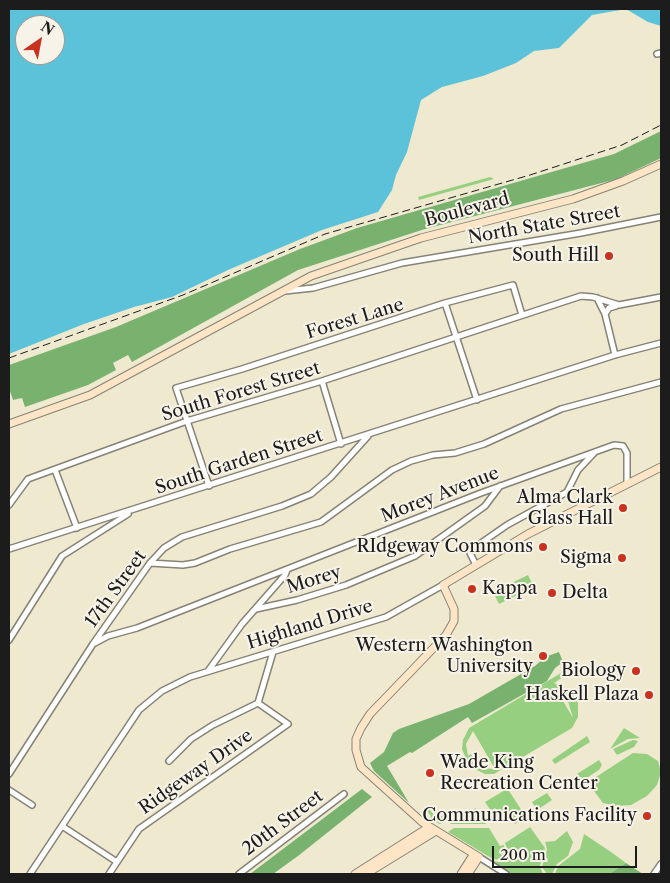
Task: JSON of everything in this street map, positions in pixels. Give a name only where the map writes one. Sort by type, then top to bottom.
[{"type":"main road","name":"Boulevard","points":[[9,424],[90,395],[312,276],[421,238],[573,199],[623,181],[661,164]]},
{"type":"main road","name":"Highland Drive","points":[[444,585],[528,534],[661,467]]},
{"type":"main road","points":[[444,585],[454,609],[454,621],[446,635],[370,714],[360,728],[356,744],[359,762],[365,771],[433,829],[477,856]]},
{"type":"main road","points":[[355,874],[433,829]]},
{"type":"main road","points":[[366,874],[433,829]]},
{"type":"main road","points":[[461,874],[477,856]]},
{"type":"main road","points":[[468,874],[477,856]]},
{"type":"street","name":"North State Street","points":[[282,291],[313,288],[402,264],[432,258],[661,218]]},
{"type":"street","name":"Forest Lane","points":[[187,421],[176,388],[242,369],[445,303],[513,285],[522,315]]},
{"type":"street","name":"South Forest Street","points":[[9,505],[28,479],[187,421],[322,381],[581,296],[596,298],[619,305]]},
{"type":"street","points":[[606,314],[609,308],[661,296]]},
{"type":"street","points":[[596,298],[606,314],[615,356]]},
{"type":"street","points":[[445,303],[477,400]]},
{"type":"street","name":"South Garden Street","points":[[9,549],[341,444],[370,433],[661,343]]},
{"type":"street","points":[[322,381],[341,444]]},
{"type":"street","points":[[150,563],[183,565],[195,563],[230,549],[321,522],[392,470],[411,461],[432,455],[455,453],[490,441],[561,409],[661,382]]},
{"type":"street","points":[[187,421],[208,486]]},
{"type":"street","name":"17th Street","points":[[9,774],[93,644],[150,563],[164,548],[182,537],[282,506],[311,494],[332,477],[370,433]]},
{"type":"street","name":"Morey Avenue","points":[[93,644],[108,636],[137,628],[500,486],[596,451],[614,446],[623,446],[627,453],[627,484]]},
{"type":"street","points":[[476,566],[470,554],[474,548],[506,525],[567,492],[578,470],[596,451]]},
{"type":"street","points":[[55,470],[77,528]]},
{"type":"street","name":"Morey","points":[[256,609],[297,600],[346,584],[415,556],[485,506],[500,486]]},
{"type":"street","points":[[9,640],[62,556],[134,510]]},
{"type":"street","points":[[208,671],[242,624],[288,570]]},
{"type":"street","name":"Highland Drive","points":[[30,874],[139,710],[177,683],[208,671],[386,617],[444,585]]},
{"type":"street","points":[[169,761],[191,739],[213,725],[258,703],[273,652]]},
{"type":"street","name":"Ridgeway Drive","points":[[110,874],[139,829],[288,724],[258,703]]},
{"type":"street","points":[[9,790],[32,805]]},
{"type":"street","name":"20th Street","points":[[239,874],[344,794]]},
{"type":"street","points":[[62,826],[117,862]]},
{"type":"street","points":[[477,856],[506,874]]},
{"type":"street","points":[[654,874],[661,864]]},
{"type":"green space","points":[[661,131],[661,158],[617,179],[425,229],[298,270],[132,362],[128,355],[113,363],[116,370],[88,385],[25,407],[22,398],[13,400],[9,388],[9,365],[116,327],[300,249],[357,228],[614,154]]},
{"type":"green space","points":[[490,177],[494,179],[419,200],[418,197]]},
{"type":"green space","points":[[528,575],[534,587],[499,604],[493,592]]},
{"type":"green space","points":[[559,652],[563,662],[555,668],[547,681],[472,723],[468,717],[412,753],[410,752],[387,766],[409,803],[374,771],[370,763],[384,752],[393,733],[399,729],[469,704],[535,666],[545,657]]},
{"type":"green space","points":[[561,673],[563,677],[554,683],[571,691],[578,703],[578,717],[572,728],[494,774],[485,774],[469,766],[462,749],[463,740],[469,728]],"holes":[[[551,688],[556,688],[567,698],[573,718],[559,694],[560,700]],[[473,731],[495,769],[481,768],[471,761],[474,759],[471,754],[468,756],[466,744]]]},
{"type":"green space","points":[[624,728],[640,738],[628,739],[610,749]]},
{"type":"green space","points":[[587,736],[590,742],[555,764],[552,760]]},
{"type":"green space","points":[[633,740],[638,741],[634,747],[617,755],[613,749]]},
{"type":"green space","points":[[633,753],[647,754],[658,761],[661,772],[657,785],[647,796],[631,805],[616,806],[603,803],[594,791],[596,777]]},
{"type":"green space","points":[[599,760],[602,765],[599,770],[582,781],[577,774]]},
{"type":"green space","points":[[362,789],[372,797],[298,856],[273,874],[250,874]]},
{"type":"green space","points":[[505,790],[509,791],[526,817],[515,824],[510,816],[507,818],[503,812],[499,814],[495,808],[491,811],[485,802]]},
{"type":"green space","points":[[547,793],[552,800],[537,810],[532,802]]},
{"type":"green space","points":[[476,808],[486,824],[450,824],[451,823]]},
{"type":"green space","points":[[429,809],[438,820],[447,810],[462,811],[440,824],[430,819],[431,816],[427,811]]},
{"type":"green space","points":[[530,827],[545,848],[540,866],[543,874],[512,874],[490,860],[498,862],[505,860],[508,851],[505,843]]},
{"type":"green space","points":[[454,828],[489,828],[500,846],[504,845],[505,856],[500,860],[493,859],[448,832]]},
{"type":"green space","points":[[567,831],[573,842],[568,856],[557,864],[552,874],[547,874],[542,867],[547,849],[545,842],[555,841]]},
{"type":"green space","points":[[584,834],[626,863],[609,874],[555,874],[558,866],[580,849]]},
{"type":"green space","points":[[626,863],[643,874],[609,874]]},
{"type":"water","points":[[9,9],[626,9],[592,15],[559,48],[534,51],[516,63],[483,76],[442,87],[421,100],[407,152],[396,175],[392,190],[378,212],[322,230],[228,270],[172,297],[134,307],[84,324],[9,354]]},
{"type":"water","points":[[626,9],[661,9],[661,26],[648,22]]},
{"type":"railway","points":[[9,358],[183,295],[325,234],[530,175],[622,145],[661,125]]},
{"type":"place","name":"South Hill","points":[[609,256]]},
{"type":"place","name":"Alma Clark Glass Hall","points":[[623,508]]},
{"type":"place","name":"RIdgeway Commons","points":[[543,547]]},
{"type":"place","name":"Sigma","points":[[622,558]]},
{"type":"place","name":"Kappa","points":[[472,589]]},
{"type":"place","name":"Delta","points":[[552,593]]},
{"type":"place","name":"Western Washington University","points":[[543,656]]},
{"type":"place","name":"Biology","points":[[636,671]]},
{"type":"place","name":"Haskell Plaza","points":[[649,695]]},
{"type":"place","name":"Wade King Recreation Center","points":[[430,773]]},
{"type":"place","name":"Communications Facility","points":[[647,816]]}]
